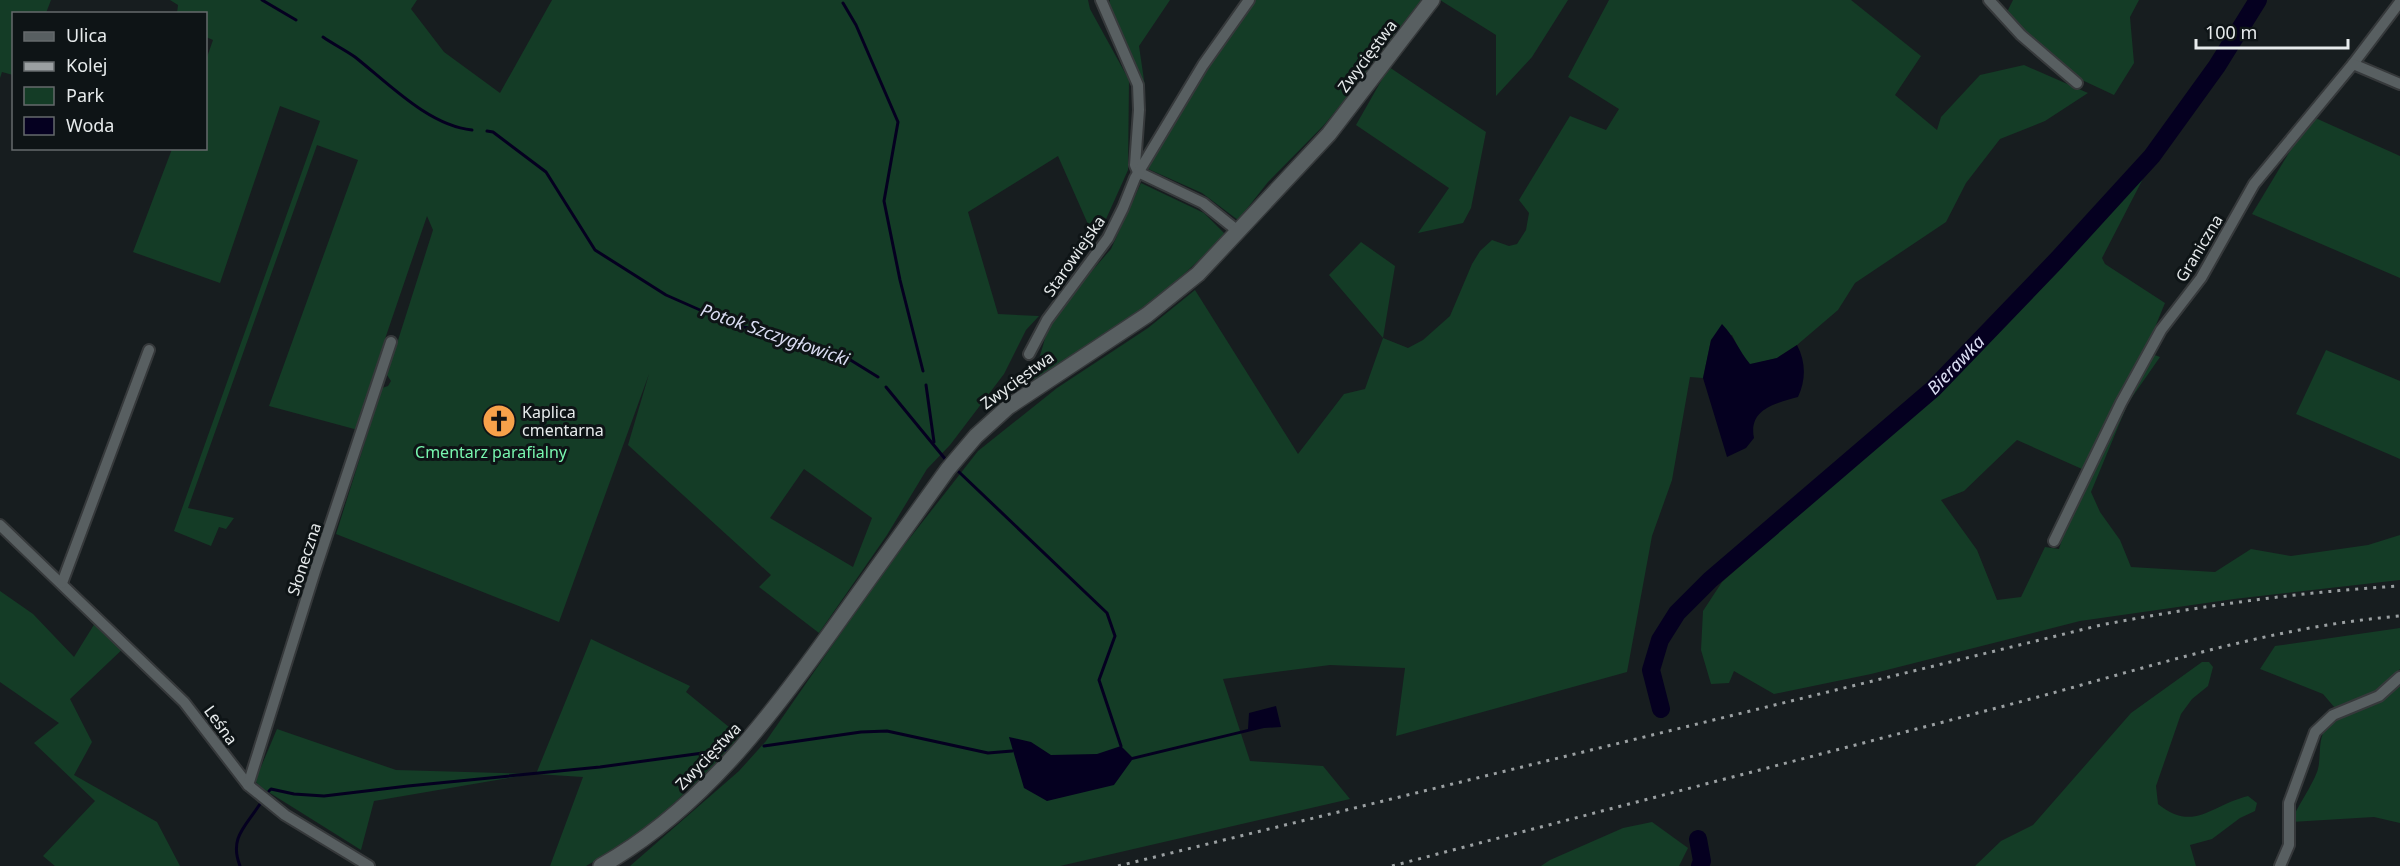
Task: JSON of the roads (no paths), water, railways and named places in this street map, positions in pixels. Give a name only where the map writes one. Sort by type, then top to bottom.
[{"type":"main road","name":"Zwycięstwa","points":[[601,866],[665,824],[760,728],[948,469],[985,426],[1026,393],[1168,299],[1198,274],[1336,126],[1432,0]]},
{"type":"street","name":"Starowiejska","points":[[1029,354],[1047,320],[1113,230],[1138,172],[1203,65],[1249,0]]},
{"type":"street","points":[[1989,0],[2021,35],[2077,83]]},
{"type":"street","name":"Starowiejska","points":[[1102,1],[1137,85],[1139,110],[1135,165],[1138,172]]},
{"type":"street","name":"Graniczna","points":[[2054,541],[2121,403],[2161,330],[2201,278],[2254,184],[2353,64],[2400,2]]},
{"type":"street","points":[[2353,64],[2400,84]]},
{"type":"street","points":[[1138,172],[1203,203],[1239,232]]},
{"type":"street","name":"Słoneczna","points":[[248,786],[315,571],[391,342]]},
{"type":"street","points":[[62,584],[149,350]]},
{"type":"street","name":"Leśna","points":[[0,525],[184,702],[248,786],[285,815],[369,866]]},
{"type":"street","points":[[2280,866],[2289,845],[2287,814],[2290,798],[2315,732],[2333,715],[2379,696],[2400,677]]},
{"type":"water","points":[[1722,324],[1750,364],[1777,358],[1797,345],[1804,371],[1798,397],[1773,405],[1759,414],[1753,428],[1754,438],[1746,448],[1727,457],[1703,378],[1711,340]]},
{"type":"water","points":[[1276,706],[1281,727],[1264,728],[1132,760],[1114,785],[1047,801],[1024,788],[1009,737],[1031,742],[1051,755],[1097,754],[1121,746],[1132,757],[1248,729],[1249,713]]},
{"type":"waterway","name":"Potok Szczygłowicki","points":[[262,0],[296,20]]},
{"type":"waterway","name":"Bierawka","points":[[1661,709],[1651,670],[1660,640],[1677,613],[1710,580],[1933,389],[2056,261],[2152,156],[2217,66],[2258,0]]},
{"type":"waterway","points":[[843,3],[856,25],[898,122],[884,201],[900,280],[923,371]]},
{"type":"waterway","name":"Potok Szczygłowicki","points":[[323,37],[355,57],[425,112],[440,121],[472,130]]},
{"type":"waterway","name":"Potok Szczygłowicki","points":[[487,131],[493,132],[546,172],[595,250],[666,295],[734,325],[772,333],[805,346],[844,356],[878,377]]},
{"type":"waterway","points":[[926,385],[934,442]]},
{"type":"waterway","name":"Potok Szczygłowicki","points":[[886,387],[946,460]]},
{"type":"waterway","name":"Potok Szczygłowicki","points":[[959,472],[1107,613],[1115,636],[1099,680],[1121,746]]},
{"type":"waterway","points":[[764,746],[861,732],[887,731],[988,753],[1012,751]]},
{"type":"waterway","points":[[269,791],[271,789],[294,794],[324,796],[600,767],[725,750]]},
{"type":"waterway","points":[[240,866],[236,848],[240,833],[260,804]]},
{"type":"waterway","name":"Bierawka","points":[[1698,839],[1702,861],[1700,866]]},
{"type":"railway","points":[[1118,866],[2101,625],[2250,601],[2400,586]]},
{"type":"railway","points":[[1392,866],[2202,652],[2300,630],[2400,616]]},
{"type":"place","name":"Kaplica cmentarna","points":[[499,421]]},
{"type":"park label","name":"Cmentarz parafialny","points":[[491,452]]}]
